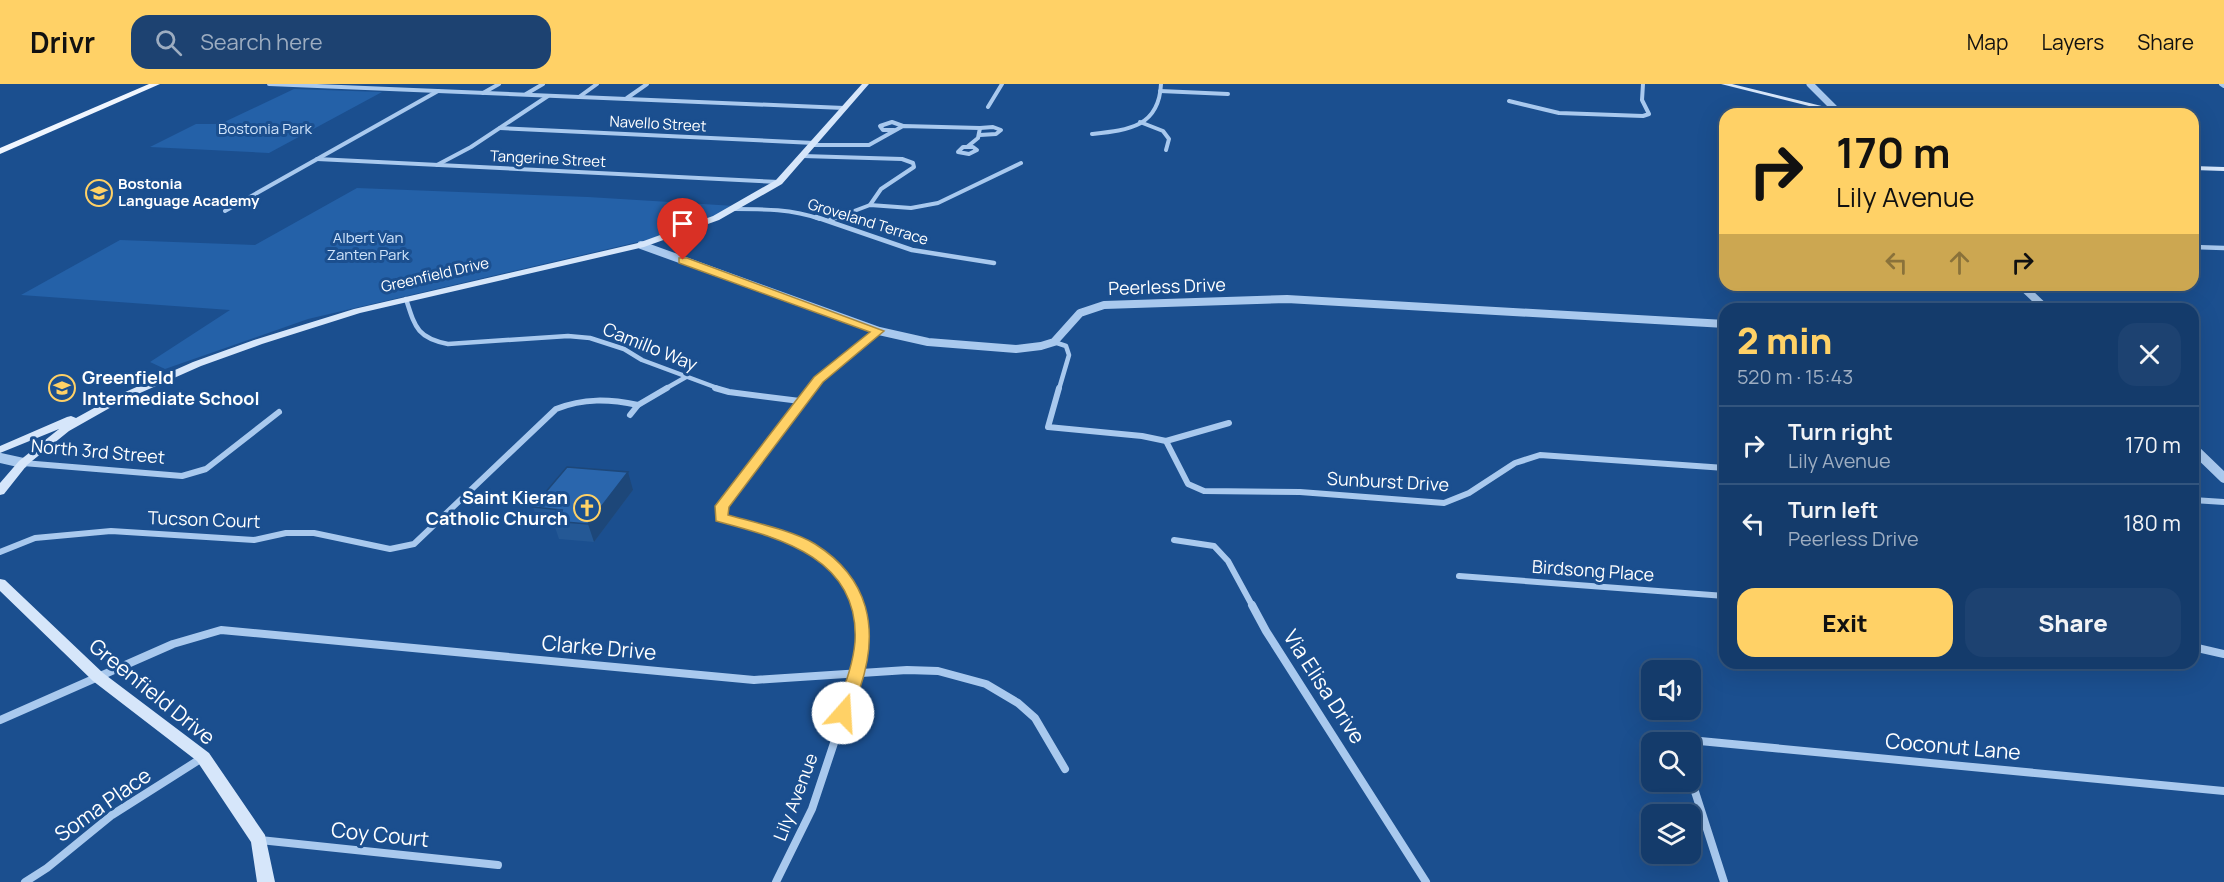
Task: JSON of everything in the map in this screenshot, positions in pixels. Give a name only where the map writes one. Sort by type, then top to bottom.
[{"type":"main road","points":[[0,144],[140,84]]},
{"type":"main road","points":[[0,151],[156,84]]},
{"type":"main road","name":"Greenfield Drive","points":[[0,491],[23,463],[65,429],[100,408],[188,368],[258,342],[357,311],[641,245],[668,237],[734,209],[779,182],[866,84]]},
{"type":"main road","points":[[1724,84],[1823,108]]},
{"type":"main road","points":[[2199,168],[2224,169]]},
{"type":"main road","points":[[0,450],[100,408]]},
{"type":"main road","name":"Greenfield Drive","points":[[0,583],[98,677],[183,740],[202,758],[260,840],[266,882]]},
{"type":"street","points":[[269,84],[843,108]]},
{"type":"street","points":[[377,89],[386,84]]},
{"type":"street","points":[[483,93],[498,84]]},
{"type":"street","points":[[525,95],[543,84]]},
{"type":"street","points":[[578,97],[597,84]]},
{"type":"street","points":[[627,99],[647,84]]},
{"type":"street","points":[[988,107],[1002,84]]},
{"type":"street","points":[[1092,134],[1108,133],[1140,122],[1155,112],[1161,84]]},
{"type":"street","points":[[1509,101],[1543,111],[1571,115],[1644,116],[1649,114],[1642,104],[1640,95],[1643,84]]},
{"type":"street","points":[[1810,84],[1835,108]]},
{"type":"street","points":[[225,211],[439,91]]},
{"type":"street","points":[[1160,91],[1228,94]]},
{"type":"street","points":[[435,166],[471,147],[549,96]]},
{"type":"street","points":[[895,130],[883,130],[880,126],[892,122],[903,126],[993,127],[1001,130],[996,134],[980,135],[967,147]]},
{"type":"street","points":[[1140,122],[1162,131],[1169,139],[1166,150]]},
{"type":"street","name":"Navello Street","points":[[500,128],[862,146],[869,145],[903,126]]},
{"type":"street","points":[[980,128],[980,135]]},
{"type":"street","points":[[803,156],[902,159],[913,163],[914,167],[902,177],[881,189],[870,205]]},
{"type":"street","name":"Tangerine Street","points":[[317,159],[779,182]]},
{"type":"street","points":[[829,220],[870,205],[911,208],[938,203],[1021,164]]},
{"type":"street","name":"Groveland Terrace","points":[[734,209],[790,211],[829,220],[912,250],[994,263]]},
{"type":"street","points":[[641,245],[879,331],[928,342],[1016,349],[1054,342],[1066,346],[1069,355],[1048,427],[1150,437],[1166,441],[1229,423]]},
{"type":"street","points":[[2199,247],[2224,248]]},
{"type":"street","points":[[2027,291],[2040,303]]},
{"type":"street","name":"Peerless Drive","points":[[1054,342],[1076,316],[1097,307],[1287,299],[1393,303],[1719,324]]},
{"type":"street","name":"Camillo Way","points":[[406,300],[416,332],[431,342],[448,344],[568,336],[590,338],[616,346],[642,360],[729,392],[800,401]]},
{"type":"street","name":"Lily Avenue","points":[[776,882],[807,822],[857,673],[863,642],[861,614],[851,589],[836,567],[809,546],[758,527],[721,518],[722,506],[819,379],[879,331]]},
{"type":"street","points":[[630,415],[638,405],[686,377]]},
{"type":"street","name":"Tucson Court","points":[[0,552],[35,538],[111,531],[254,540],[286,533],[314,533],[390,549],[401,548],[422,538],[556,409],[606,398],[638,405]]},
{"type":"street","name":"North 3rd Street","points":[[0,458],[23,463],[174,476],[193,474],[206,469],[279,412]]},
{"type":"street","name":"Sunburst Drive","points":[[1166,441],[1188,484],[1204,491],[1300,492],[1444,503],[1458,501],[1526,456],[1540,455],[1719,468]]},
{"type":"street","points":[[2199,454],[2224,478]]},
{"type":"street","points":[[2199,500],[2224,502]]},
{"type":"street","name":"Via Elisa Drive","points":[[1174,540],[1214,546],[1228,561],[1266,631],[1426,882]]},
{"type":"street","name":"Birdsong Place","points":[[1459,576],[1719,596]]},
{"type":"street","name":"Clarke Drive","points":[[0,720],[179,640],[200,633],[221,630],[754,680],[907,670],[938,671],[986,684],[1018,703],[1035,718],[1065,769]]},
{"type":"street","points":[[2199,648],[2224,654]]},
{"type":"street","name":"Coconut Lane","points":[[1701,743],[2224,791]]},
{"type":"street","name":"Soma Place","points":[[25,882],[47,868],[112,815],[202,758]]},
{"type":"street","points":[[1695,792],[1724,882]]},
{"type":"street","name":"Coy Court","points":[[260,840],[498,866]]},
{"type":"green space","name":"Bostonia Park","points":[[294,89],[382,92],[269,153],[150,147],[196,124],[220,124]]},
{"type":"green space","name":"Albert Van Zanten Park","points":[[357,188],[588,197],[735,206],[716,216],[655,238],[308,319],[165,369],[150,362],[230,310],[21,295],[120,240],[255,245]]},
{"type":"building","points":[[567,467],[628,472],[588,524],[553,521],[562,510],[533,507]]},
{"type":"place","name":"Bostonia Language Academy","points":[[99,193]]},
{"type":"place","name":"Greenfield Intermediate School","points":[[62,388]]},
{"type":"place","name":"Saint Kieran Catholic Church","points":[[587,508]]},
{"type":"route","points":[[683,260],[879,331],[819,379],[722,506],[721,518],[758,527],[809,546],[836,567],[851,589],[861,614],[863,642],[857,673],[843,713]]}]
